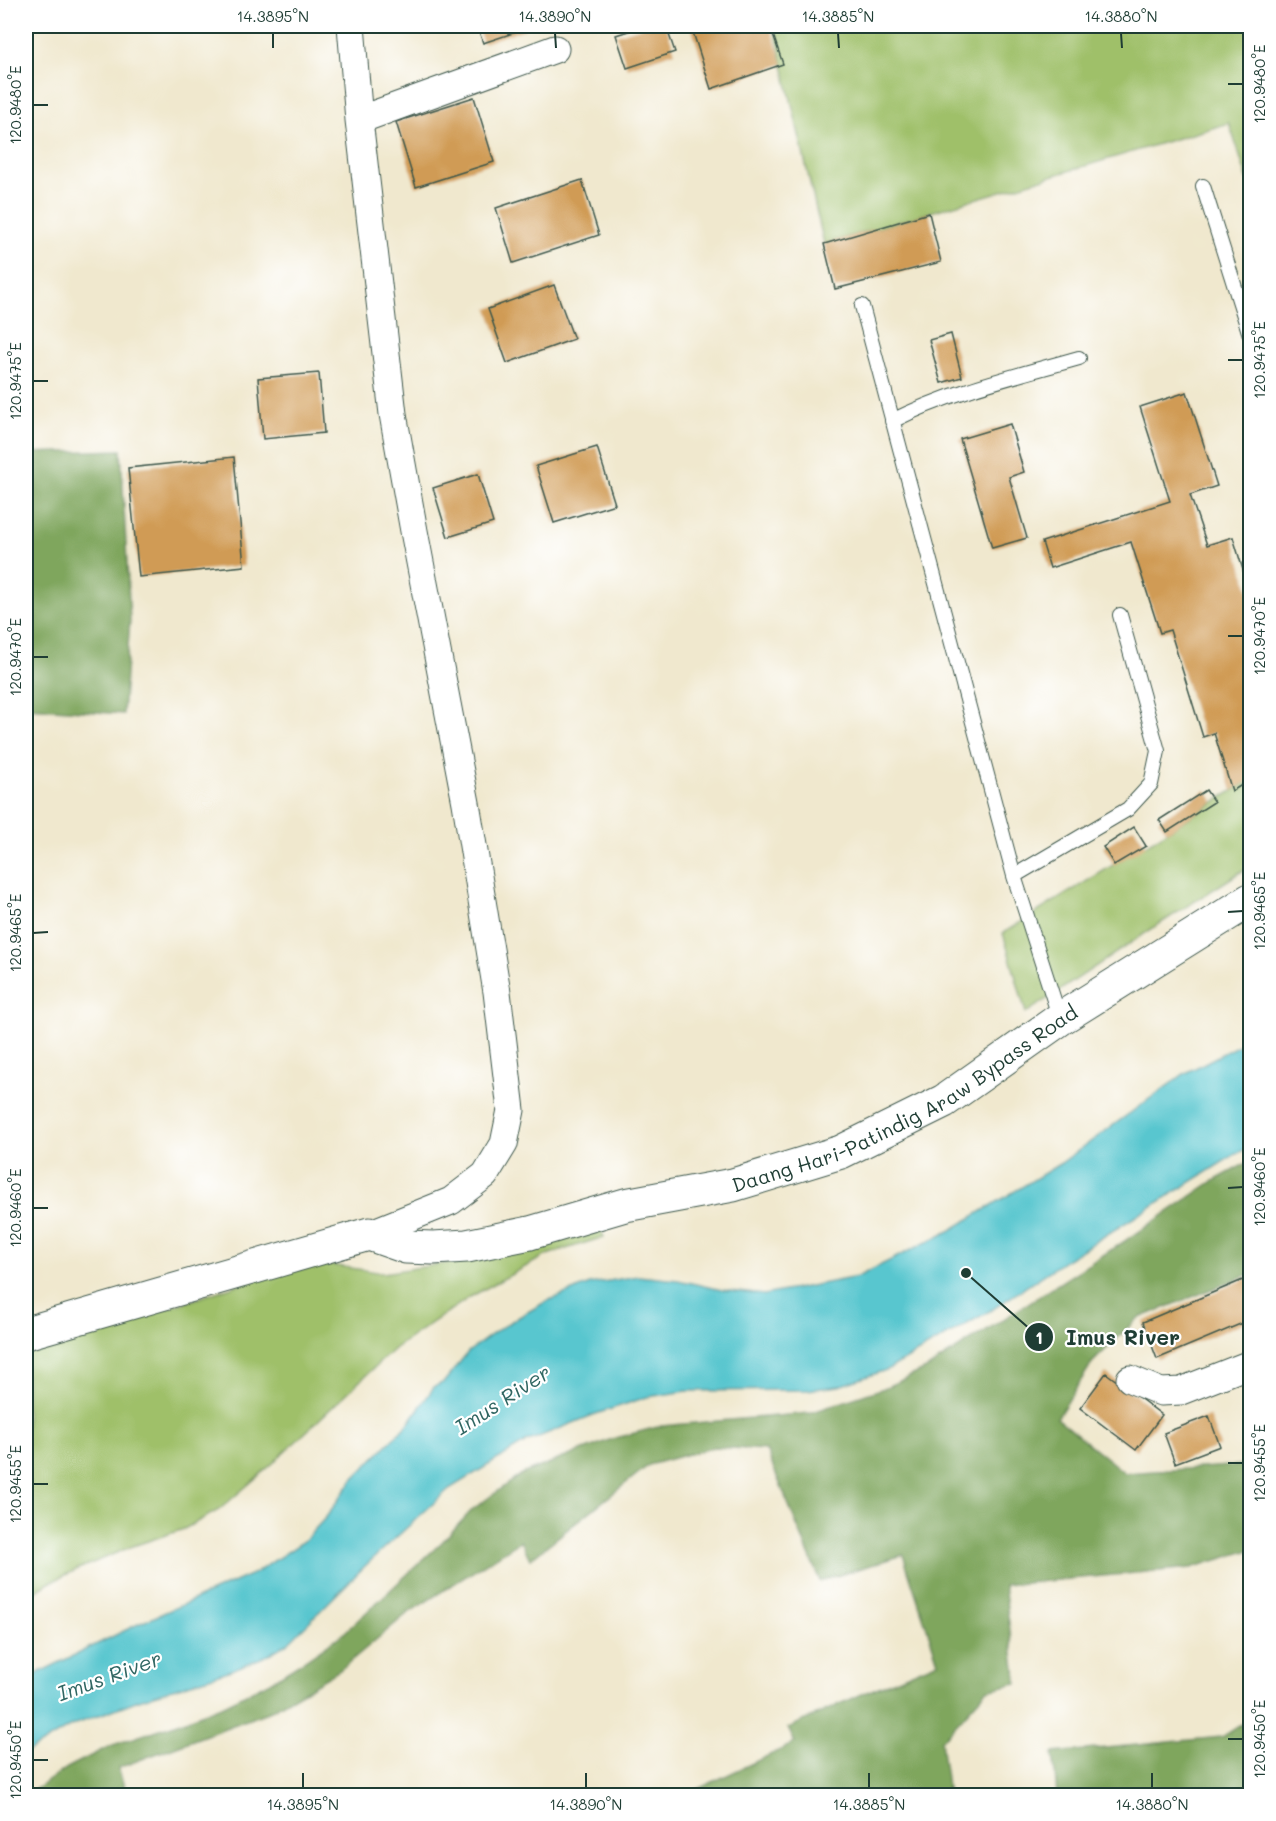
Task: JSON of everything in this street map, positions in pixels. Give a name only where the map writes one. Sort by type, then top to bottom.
[{"type":"main road","name":"Daang Hari-Patindig Araw Bypass Road","points":[[369,1234],[406,1246],[433,1248],[467,1246],[530,1233],[625,1205],[733,1185],[842,1152],[944,1101],[1060,1019],[1251,900]]},
{"type":"main road","points":[[26,1333],[369,1234]]},
{"type":"street","points":[[351,26],[359,120],[393,414],[466,803],[498,992],[511,1110],[504,1144],[485,1175],[451,1201],[369,1234]]},
{"type":"street","points":[[359,120],[555,49]]},
{"type":"street","points":[[1130,1380],[1161,1392],[1181,1391],[1251,1364]]},
{"type":"lane","points":[[1203,186],[1251,335]]},
{"type":"lane","points":[[862,306],[1014,876],[1060,1019]]},
{"type":"lane","points":[[892,421],[950,395],[1079,358]]},
{"type":"lane","points":[[1014,876],[1128,809],[1151,784],[1158,751],[1120,615]]},
{"type":"green space","points":[[774,26],[1250,26],[1250,187],[1229,123],[824,244]]},
{"type":"green space","points":[[121,450],[130,620],[123,714],[26,707],[26,453]]},
{"type":"green space","points":[[1250,780],[1250,866],[1026,1013],[1003,933]]},
{"type":"green space","points":[[1250,1161],[1250,1274],[1137,1319],[1092,1363],[1057,1418],[1125,1473],[1244,1465],[1250,1488],[1250,1550],[1191,1568],[1004,1585],[1017,1683],[987,1690],[941,1741],[948,1795],[685,1795],[795,1743],[788,1728],[938,1662],[903,1555],[820,1581],[766,1450],[714,1447],[649,1465],[530,1559],[521,1541],[408,1613],[340,1670],[268,1712],[118,1768],[127,1795],[27,1795],[67,1768],[110,1746],[226,1704],[270,1682],[305,1660],[344,1633],[442,1542],[473,1509],[522,1474],[612,1439],[661,1426],[810,1413],[884,1388],[926,1369],[1212,1182]]},
{"type":"green space","points":[[595,1217],[604,1237],[547,1255],[470,1297],[395,1348],[271,1465],[219,1510],[184,1529],[133,1546],[78,1569],[35,1592],[26,1566],[26,1350],[193,1300],[306,1261],[383,1273],[486,1257]]},
{"type":"green space","points":[[1250,1719],[1250,1795],[1057,1795],[1053,1753],[1222,1737]]},
{"type":"water","points":[[1250,1039],[1250,1147],[1066,1260],[993,1309],[889,1369],[839,1386],[807,1390],[687,1391],[647,1397],[593,1415],[526,1442],[449,1489],[365,1566],[288,1643],[266,1656],[234,1669],[136,1701],[71,1726],[26,1753],[26,1681],[136,1625],[257,1572],[304,1541],[327,1516],[353,1479],[408,1424],[434,1387],[444,1382],[468,1352],[505,1325],[547,1301],[590,1284],[638,1276],[678,1280],[722,1290],[764,1295],[857,1277],[951,1230],[1061,1163],[1184,1074]]},
{"type":"building","points":[[477,26],[524,26],[525,29],[483,43]]},
{"type":"building","points":[[644,26],[666,26],[675,52],[627,68],[616,35]]},
{"type":"building","points":[[703,26],[770,26],[783,64],[711,89],[692,29]]},
{"type":"building","points":[[474,97],[494,162],[416,187],[396,122]]},
{"type":"building","points":[[582,180],[599,235],[513,263],[496,208]]},
{"type":"building","points":[[929,213],[941,262],[835,289],[824,244]]},
{"type":"building","points":[[554,285],[574,339],[507,363],[488,309]]},
{"type":"building","points":[[951,334],[962,377],[941,383],[929,340]]},
{"type":"building","points":[[319,373],[324,433],[263,439],[258,378]]},
{"type":"building","points":[[1187,392],[1217,486],[1190,495],[1207,545],[1233,537],[1250,593],[1250,780],[1232,791],[1214,733],[1203,737],[1170,630],[1160,633],[1131,542],[1050,568],[1042,542],[1170,501],[1140,407]]},
{"type":"building","points":[[1010,424],[1024,472],[1009,477],[1027,538],[992,548],[960,439]]},
{"type":"building","points":[[597,447],[615,504],[554,523],[536,466]]},
{"type":"building","points":[[234,457],[244,566],[139,577],[128,468]]},
{"type":"building","points":[[478,474],[493,523],[448,537],[433,488]]},
{"type":"building","points":[[1206,790],[1214,802],[1167,832],[1159,820]]},
{"type":"building","points":[[1134,827],[1146,846],[1114,865],[1103,847]]},
{"type":"building","points":[[1250,1277],[1250,1320],[1157,1359],[1143,1322]]},
{"type":"building","points":[[1106,1373],[1162,1415],[1136,1450],[1080,1408]]},
{"type":"building","points":[[1209,1416],[1220,1446],[1175,1463],[1164,1433]]},
{"type":"place","name":"Imus River","points":[[966,1273]]}]
